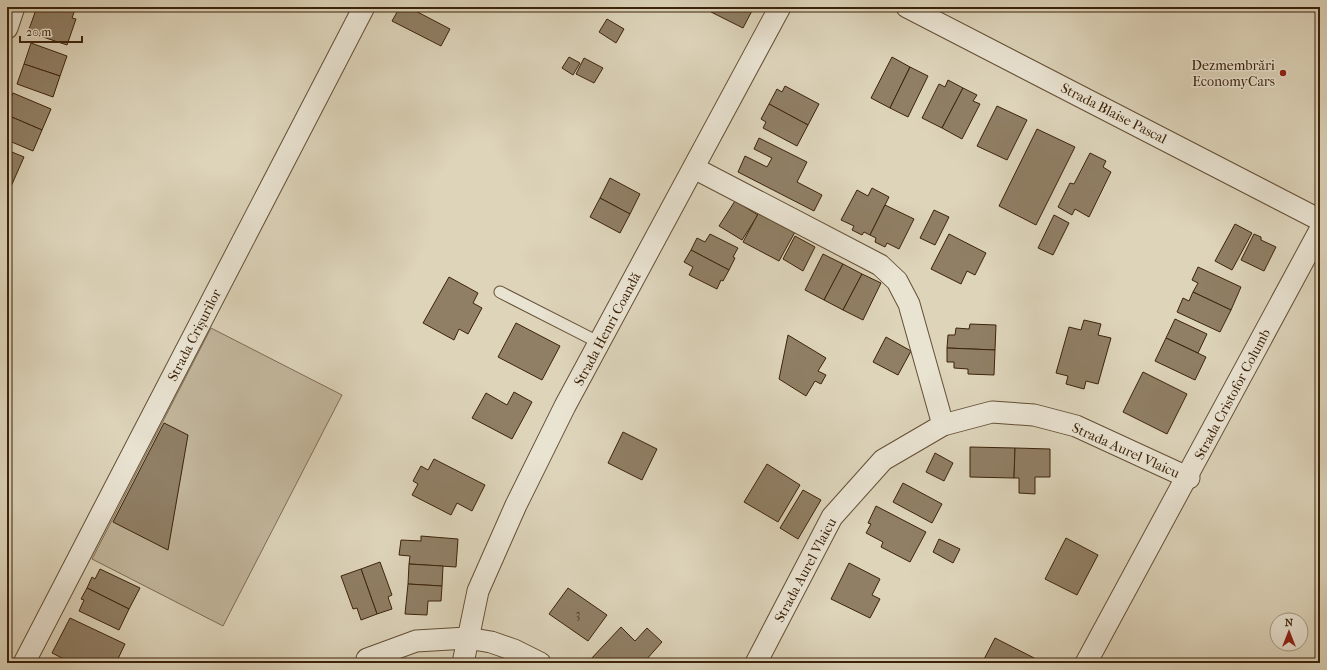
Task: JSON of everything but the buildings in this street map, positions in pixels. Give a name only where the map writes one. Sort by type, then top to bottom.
[{"type":"street","points":[[7,28],[14,7]]},
{"type":"street","name":"Strada Crișurilor","points":[[24,663],[364,7]]},
{"type":"street","name":"Strada Henri Coandă","points":[[462,663],[478,591],[513,512],[565,406],[780,7]]},
{"type":"street","name":"Strada Blaise Pascal","points":[[907,7],[1320,220]]},
{"type":"street","points":[[694,168],[880,265],[898,281],[909,304],[943,425]]},
{"type":"street","name":"Strada Cristofor Columb","points":[[1086,663],[1188,477],[1320,230]]},
{"type":"street","name":"Strada Aurel Vlaicu","points":[[756,663],[832,517],[883,460],[943,425],[992,412],[1034,415],[1076,426],[1188,477]]},
{"type":"street","points":[[367,659],[416,641],[467,638],[491,642],[514,650],[540,663]]},
{"type":"lane","points":[[500,292],[600,343]]},
{"type":"shaded area","points":[[211,328],[342,395],[223,626],[92,559]]},
{"type":"place","name":"Dezmembrări EconomyCars","points":[[1283,73]]}]
